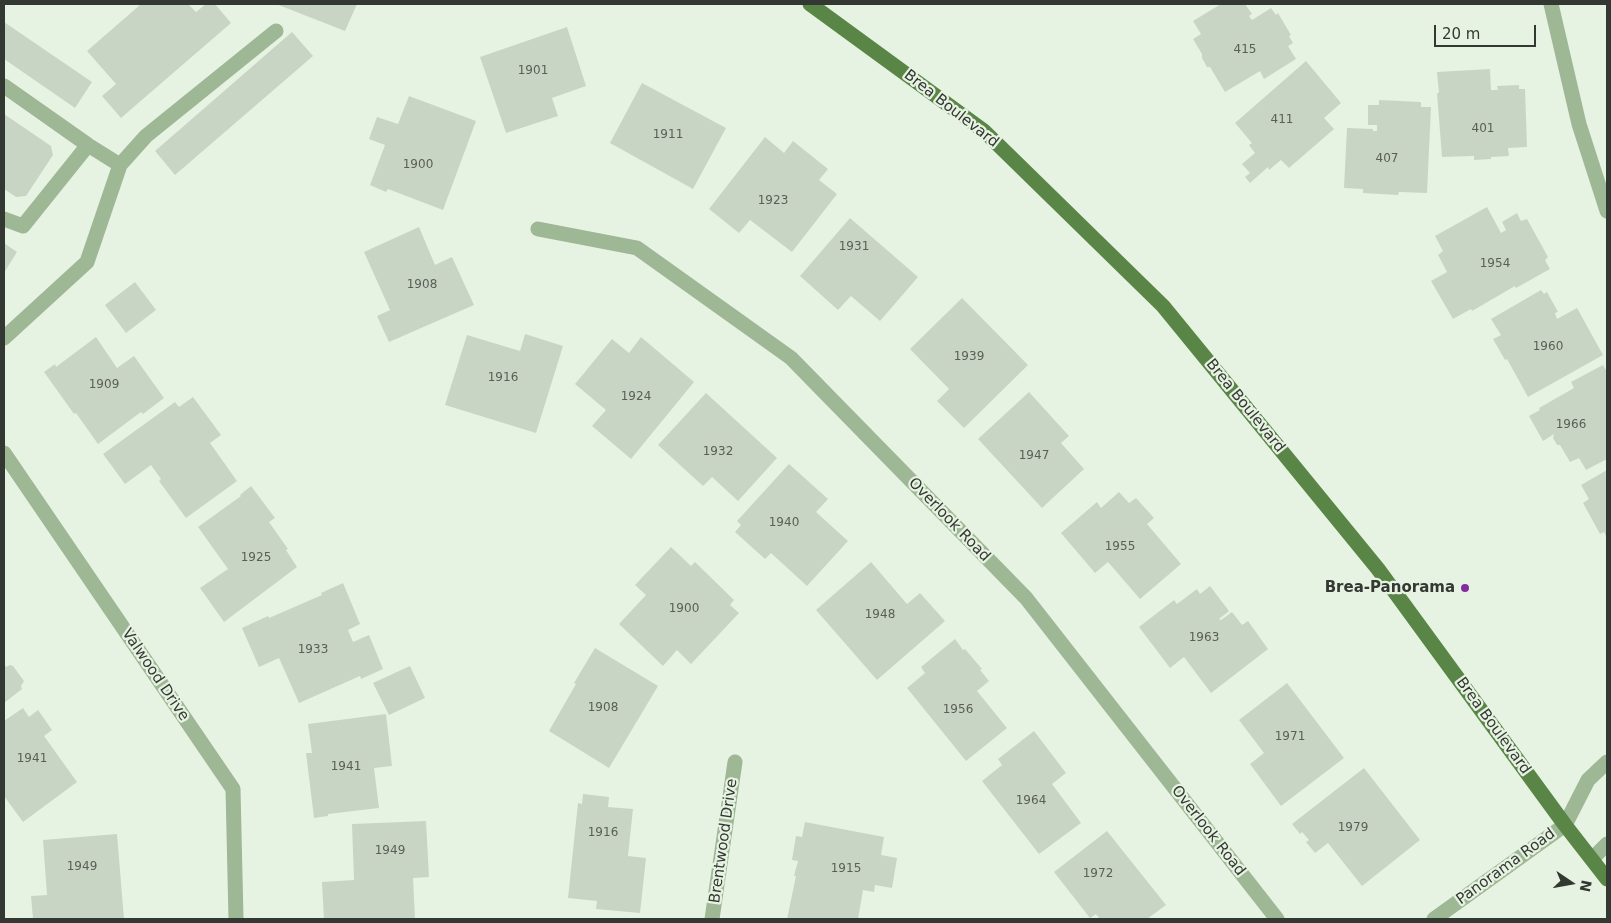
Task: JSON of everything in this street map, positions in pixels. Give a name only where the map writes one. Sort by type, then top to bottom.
[{"type":"main road","name":"Brea Boulevard","points":[[810,4],[984,131],[1164,306],[1378,570],[1607,879]]},
{"type":"street","points":[[1551,4],[1579,124],[1607,211]]},
{"type":"street","points":[[4,338],[87,262],[120,165],[146,136],[276,32]]},
{"type":"street","points":[[4,86],[120,165]]},
{"type":"street","points":[[4,219],[23,226],[88,145]]},
{"type":"street","name":"Overlook Road","points":[[538,230],[637,248],[791,358],[1026,598],[1277,919]]},
{"type":"street","name":"Valwood Drive","points":[[4,452],[233,789],[236,919]]},
{"type":"street","name":"Brentwood Drive","points":[[712,919],[735,762]]},
{"type":"street","name":"Panorama Road","points":[[1434,919],[1565,824],[1588,780],[1607,762]]},
{"type":"street","points":[[1592,859],[1607,844]]},
{"type":"building","points":[[141,4],[188,4],[196,12],[206,4],[215,4],[231,23],[121,118],[102,96],[116,84],[87,51]]},
{"type":"building","points":[[276,4],[357,4],[345,31]]},
{"type":"building","points":[[1221,4],[1245,4],[1252,14],[1249,16],[1252,20],[1271,8],[1276,15],[1278,13],[1291,35],[1289,36],[1293,43],[1288,46],[1296,59],[1264,79],[1260,71],[1225,92],[1210,67],[1207,67],[1193,39],[1201,34],[1193,21]]},
{"type":"building","points":[[4,22],[92,82],[75,108],[4,59]]},
{"type":"building","points":[[567,27],[586,86],[552,98],[558,116],[506,133],[480,57]]},
{"type":"building","points":[[292,32],[313,56],[175,175],[155,151]]},
{"type":"building","points":[[1306,61],[1341,103],[1324,118],[1334,129],[1289,168],[1281,160],[1269,170],[1268,167],[1250,183],[1245,177],[1250,173],[1242,164],[1255,153],[1249,145],[1252,143],[1235,123]]},
{"type":"building","points":[[1490,69],[1491,90],[1498,90],[1497,86],[1519,85],[1519,89],[1525,89],[1527,147],[1508,148],[1509,156],[1491,157],[1491,159],[1474,160],[1474,156],[1442,157],[1437,72]]},
{"type":"building","points":[[642,83],[726,128],[693,189],[610,143]]},
{"type":"building","points":[[409,96],[476,121],[443,210],[388,189],[386,192],[370,185],[385,145],[369,139],[377,117],[398,124]]},
{"type":"building","points":[[1379,100],[1421,102],[1421,107],[1431,107],[1427,193],[1399,192],[1398,195],[1363,193],[1363,189],[1344,188],[1347,128],[1373,129],[1373,131],[1377,131],[1377,125],[1368,125],[1368,105],[1379,105]]},
{"type":"building","points":[[4,114],[51,146],[53,155],[26,196],[16,197],[4,189]]},
{"type":"building","points":[[765,137],[784,153],[793,141],[828,169],[819,180],[837,194],[792,252],[750,220],[739,233],[709,209]]},
{"type":"building","points":[[1487,207],[1501,233],[1506,230],[1502,222],[1517,213],[1521,221],[1527,219],[1548,257],[1545,260],[1550,269],[1516,288],[1515,286],[1472,311],[1471,309],[1453,319],[1431,281],[1447,272],[1438,255],[1443,251],[1435,236]]},
{"type":"building","points":[[850,218],[918,277],[880,321],[851,296],[838,310],[800,276]]},
{"type":"building","points":[[419,227],[435,265],[452,257],[474,305],[389,342],[377,316],[390,310],[364,252]]},
{"type":"building","points":[[4,243],[17,252],[4,273]]},
{"type":"building","points":[[135,282],[156,310],[126,333],[105,305]]},
{"type":"building","points":[[1541,290],[1544,294],[1547,292],[1558,312],[1555,313],[1557,319],[1577,308],[1603,355],[1528,397],[1507,359],[1505,360],[1493,339],[1501,335],[1491,319]]},
{"type":"building","points":[[962,298],[1028,365],[964,428],[937,401],[949,389],[910,349]]},
{"type":"building","points":[[525,334],[563,346],[536,433],[445,405],[467,335],[520,351]]},
{"type":"building","points":[[96,337],[117,368],[134,356],[164,398],[143,414],[141,412],[98,444],[44,372],[55,364],[56,367]]},
{"type":"building","points":[[641,337],[694,382],[631,459],[592,426],[606,410],[575,384],[612,339],[629,353]]},
{"type":"building","points":[[1603,365],[1607,372],[1607,459],[1586,470],[1579,458],[1570,462],[1560,445],[1557,445],[1553,438],[1554,434],[1543,441],[1529,416],[1540,410],[1539,408],[1574,388],[1571,382]]},
{"type":"building","points":[[1029,392],[1069,436],[1061,443],[1084,469],[1042,508],[978,439]]},
{"type":"building","points":[[706,393],[777,458],[738,501],[712,477],[703,486],[658,445]]},
{"type":"building","points":[[193,397],[221,435],[210,443],[237,481],[186,518],[159,481],[161,479],[151,465],[125,484],[103,454],[175,402],[179,407]]},
{"type":"building","points":[[789,464],[828,499],[816,512],[848,541],[807,586],[771,553],[765,559],[735,532],[741,525],[737,521]]},
{"type":"building","points":[[1607,470],[1607,538],[1604,532],[1600,534],[1583,503],[1589,499],[1581,485]]},
{"type":"building","points":[[251,486],[275,518],[269,522],[288,549],[286,550],[297,567],[224,622],[200,588],[228,569],[198,527],[241,496]]},
{"type":"building","points":[[1119,492],[1129,503],[1136,498],[1154,518],[1147,524],[1181,564],[1140,599],[1108,562],[1095,573],[1061,533],[1097,502],[1101,508]]},
{"type":"building","points":[[671,547],[691,566],[695,562],[734,600],[730,605],[739,613],[691,664],[677,650],[663,666],[619,624],[646,595],[635,585]]},
{"type":"building","points":[[871,562],[907,604],[920,593],[945,621],[877,680],[816,610]]},
{"type":"building","points":[[343,583],[360,624],[348,630],[353,642],[369,635],[383,669],[361,679],[360,676],[299,703],[279,658],[259,667],[242,628],[322,595],[321,593]]},
{"type":"building","points":[[1210,586],[1229,611],[1219,619],[1221,620],[1232,612],[1242,625],[1248,621],[1268,649],[1211,693],[1184,657],[1170,668],[1139,627],[1174,600],[1177,604],[1197,589],[1200,594]]},
{"type":"building","points":[[955,639],[982,669],[980,670],[989,681],[977,691],[1007,728],[966,761],[907,688],[925,673],[921,667]]},
{"type":"building","points":[[595,648],[658,686],[609,768],[549,731]]},
{"type":"building","points":[[4,663],[6,667],[13,666],[24,681],[21,686],[22,689],[4,703]]},
{"type":"building","points":[[410,666],[425,698],[389,715],[373,683]]},
{"type":"building","points":[[1287,683],[1344,758],[1281,806],[1250,764],[1264,753],[1239,720]]},
{"type":"building","points":[[23,708],[29,717],[38,710],[52,730],[44,736],[77,782],[23,822],[4,796],[4,721]]},
{"type":"building","points":[[386,714],[392,766],[374,768],[379,808],[328,814],[328,816],[314,818],[306,753],[312,753],[308,724]]},
{"type":"building","points":[[1034,731],[1066,773],[1052,784],[1081,823],[1039,854],[982,781],[1002,765],[998,759]]},
{"type":"building","points":[[1364,768],[1420,840],[1362,886],[1328,843],[1315,853],[1306,842],[1309,840],[1302,832],[1300,834],[1292,824]]},
{"type":"building","points":[[583,794],[609,797],[608,807],[633,809],[628,856],[646,858],[640,913],[596,909],[597,901],[568,898],[578,803],[582,804]]},
{"type":"building","points":[[426,821],[429,877],[413,878],[415,919],[324,919],[322,882],[354,880],[352,824]]},
{"type":"building","points":[[805,822],[884,837],[881,855],[897,858],[892,888],[875,885],[874,892],[863,890],[858,919],[787,919],[798,861],[792,860],[796,836],[802,837]]},
{"type":"building","points":[[1107,831],[1166,905],[1147,919],[1100,919],[1096,914],[1090,918],[1054,872]]},
{"type":"building","points":[[117,834],[124,919],[33,919],[31,896],[47,895],[43,840]]},
{"type":"place","name":"Brea-Panorama","points":[[1465,588]]}]
